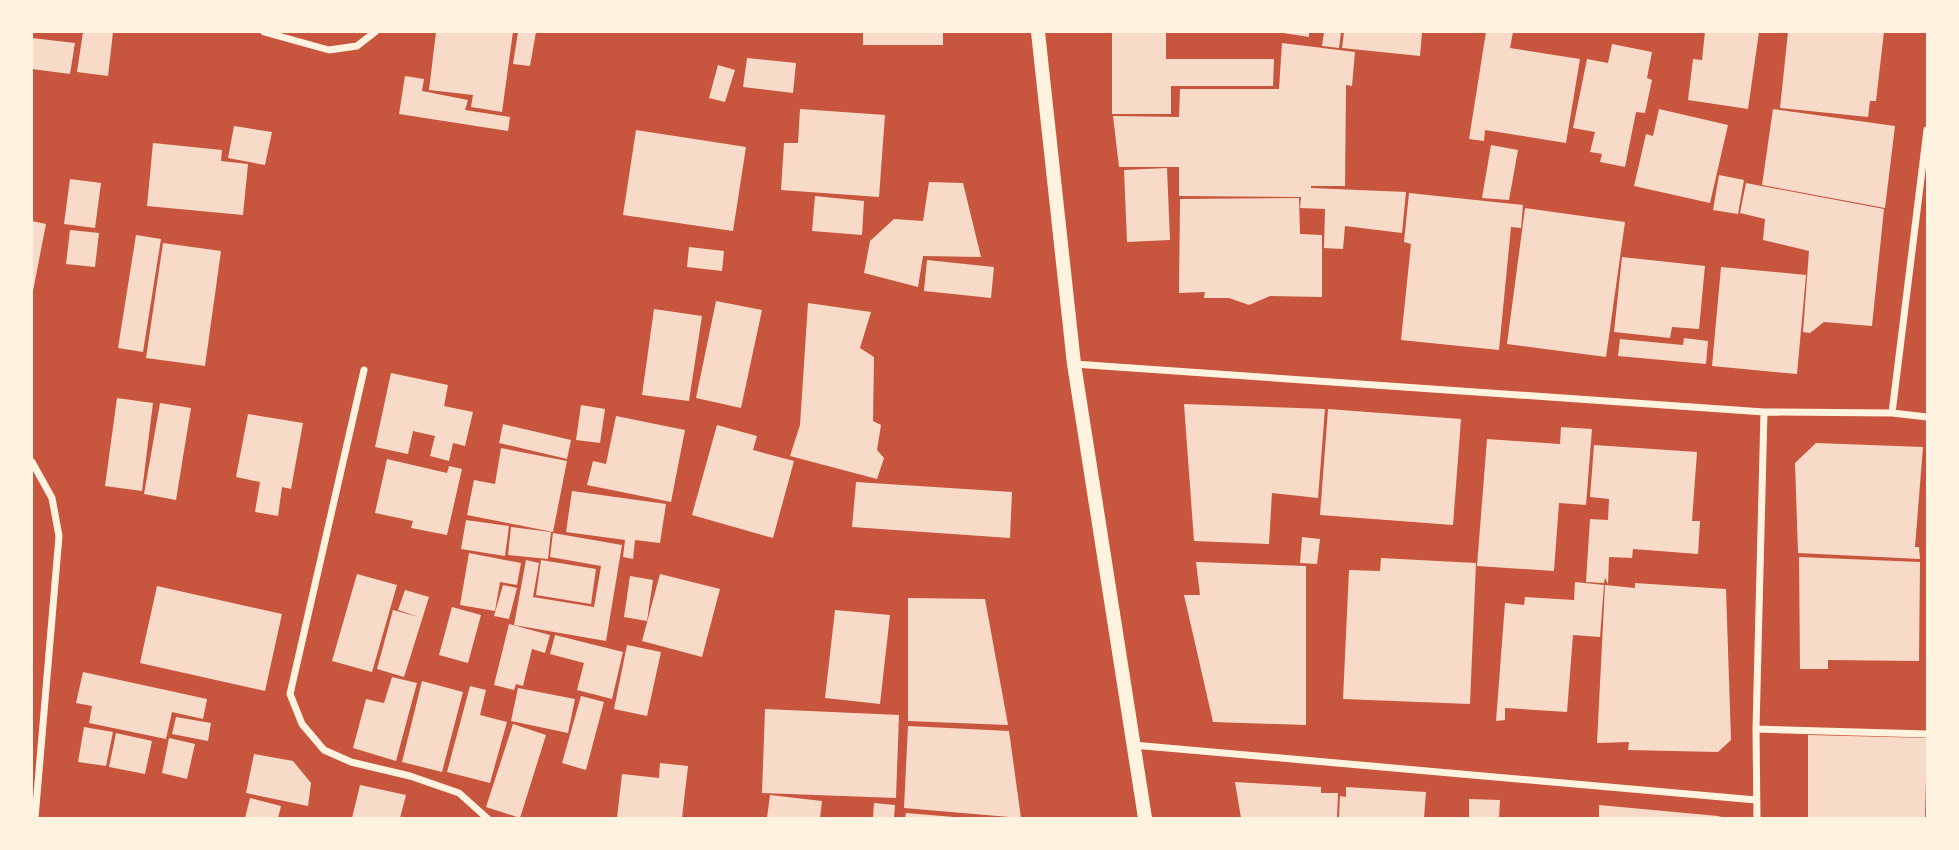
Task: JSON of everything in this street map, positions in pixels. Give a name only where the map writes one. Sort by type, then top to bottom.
[{"type":"main road","points":[[1038,32],[1074,364],[1145,818]]},
{"type":"street","points":[[264,32],[329,50],[357,46],[375,32]]},
{"type":"street","points":[[1892,413],[1927,130]]},
{"type":"street","points":[[1074,364],[1764,412],[1892,413],[1927,417]]},
{"type":"street","points":[[364,370],[290,694],[302,724],[324,750],[351,762],[410,776],[459,793],[486,818]]},
{"type":"street","points":[[1757,818],[1756,729],[1764,412]]},
{"type":"street","points":[[32,462],[52,498],[59,536],[35,818]]},
{"type":"street","points":[[1756,729],[1927,734]]},
{"type":"street","points":[[1133,746],[1756,800]]},
{"type":"building","points":[[83,32],[113,32],[108,76],[77,72]]},
{"type":"building","points":[[436,32],[513,32],[502,112],[471,107],[473,95],[429,90]]},
{"type":"building","points":[[518,32],[536,32],[530,66],[513,64]]},
{"type":"building","points":[[863,32],[943,32],[943,45],[863,45]]},
{"type":"building","points":[[1112,32],[1166,32],[1166,59],[1274,59],[1273,86],[1171,86],[1171,114],[1112,114]]},
{"type":"building","points":[[1277,32],[1309,32],[1309,37]]},
{"type":"building","points":[[1324,32],[1341,32],[1339,48],[1322,46]]},
{"type":"building","points":[[1344,32],[1422,32],[1420,56],[1342,48]]},
{"type":"building","points":[[1486,32],[1513,32],[1510,48],[1580,59],[1566,143],[1485,130],[1484,141],[1469,139]]},
{"type":"building","points":[[1705,32],[1759,32],[1748,109],[1688,100],[1693,59],[1702,60]]},
{"type":"building","points":[[1788,32],[1884,32],[1876,101],[1870,101],[1868,117],[1780,108]]},
{"type":"building","points":[[32,38],[75,43],[70,74],[32,69]]},
{"type":"building","points":[[1282,43],[1355,52],[1352,86],[1346,85],[1345,186],[1311,188],[1406,192],[1402,233],[1345,226],[1343,249],[1324,248],[1325,209],[1300,208],[1301,197],[1179,196],[1179,167],[1119,167],[1113,116],[1179,117],[1180,89],[1279,89]]},
{"type":"building","points":[[1612,44],[1652,52],[1647,78],[1652,80],[1645,113],[1636,112],[1625,167],[1600,162],[1602,154],[1590,152],[1595,132],[1573,128],[1587,59],[1608,63]]},
{"type":"building","points":[[747,58],[796,63],[793,93],[743,87]]},
{"type":"building","points":[[718,65],[735,70],[725,102],[709,98]]},
{"type":"building","points":[[405,76],[424,79],[422,91],[468,100],[465,110],[510,117],[508,131],[399,114]]},
{"type":"building","points":[[800,109],[885,115],[879,197],[781,190],[784,143],[798,143]]},
{"type":"building","points":[[1659,109],[1728,125],[1710,203],[1634,186],[1646,134],[1653,136]]},
{"type":"building","points":[[1773,109],[1895,126],[1885,208],[1762,185]]},
{"type":"building","points":[[234,126],[272,132],[265,165],[228,158]]},
{"type":"building","points":[[636,130],[746,147],[733,231],[623,215]]},
{"type":"building","points":[[153,143],[222,150],[221,161],[248,164],[243,215],[147,206]]},
{"type":"building","points":[[1491,145],[1518,150],[1509,200],[1482,198]]},
{"type":"building","points":[[1167,168],[1170,240],[1127,242],[1124,170]]},
{"type":"building","points":[[1719,175],[1744,180],[1738,214],[1713,210]]},
{"type":"building","points":[[70,179],[101,183],[95,228],[64,224]]},
{"type":"building","points":[[929,182],[963,183],[981,257],[923,256],[918,287],[864,273],[870,241],[894,219],[923,221]]},
{"type":"building","points":[[1746,183],[1884,209],[1872,326],[1824,322],[1810,333],[1803,332],[1809,251],[1763,240],[1765,219],[1740,213]]},
{"type":"building","points":[[1409,193],[1523,205],[1521,228],[1511,227],[1499,350],[1401,340],[1411,244],[1404,242]]},
{"type":"building","points":[[815,196],[864,201],[862,235],[812,231]]},
{"type":"building","points":[[1299,198],[1300,234],[1322,235],[1322,297],[1270,296],[1249,305],[1229,298],[1204,298],[1205,292],[1179,293],[1180,199]]},
{"type":"building","points":[[1525,208],[1625,222],[1606,357],[1507,344]]},
{"type":"building","points":[[32,221],[46,224],[33,291],[32,291]]},
{"type":"building","points":[[70,230],[99,233],[95,267],[66,264]]},
{"type":"building","points":[[136,235],[161,239],[143,352],[118,348]]},
{"type":"building","points":[[163,243],[221,251],[205,366],[146,358]]},
{"type":"building","points":[[689,247],[724,251],[722,271],[687,267]]},
{"type":"building","points":[[1622,257],[1705,266],[1699,329],[1672,327],[1670,338],[1614,332]]},
{"type":"building","points":[[927,260],[994,267],[991,298],[924,291]]},
{"type":"building","points":[[1721,267],[1806,275],[1797,374],[1712,366]]},
{"type":"building","points":[[716,301],[762,310],[741,408],[696,398]]},
{"type":"building","points":[[808,303],[871,312],[860,348],[874,357],[873,421],[881,425],[877,450],[884,458],[877,479],[790,456],[800,425]]},
{"type":"building","points":[[654,309],[702,316],[689,401],[642,395]]},
{"type":"building","points":[[1684,338],[1708,341],[1706,364],[1618,356],[1620,339],[1683,345]]},
{"type":"building","points":[[391,373],[448,385],[444,406],[473,412],[465,446],[453,443],[449,461],[430,456],[435,436],[413,431],[408,454],[375,447]]},
{"type":"building","points":[[117,398],[153,403],[142,491],[105,486]]},
{"type":"building","points":[[160,403],[191,408],[176,500],[144,494]]},
{"type":"building","points":[[1184,404],[1325,409],[1318,498],[1272,493],[1269,544],[1194,541]]},
{"type":"building","points":[[581,405],[605,409],[600,443],[576,440]]},
{"type":"building","points":[[1328,409],[1461,419],[1453,525],[1320,515]]},
{"type":"building","points":[[248,414],[303,423],[291,489],[282,487],[278,516],[255,512],[260,482],[236,477]]},
{"type":"building","points":[[616,416],[685,430],[671,502],[587,485],[593,461],[606,464]]},
{"type":"building","points":[[503,424],[571,440],[567,459],[499,443]]},
{"type":"building","points":[[717,425],[757,436],[753,450],[794,461],[773,538],[692,515]]},
{"type":"building","points":[[1561,427],[1592,429],[1586,505],[1559,503],[1554,571],[1477,566],[1487,439],[1560,444]]},
{"type":"building","points":[[1816,443],[1923,447],[1915,547],[1919,547],[1920,559],[1798,553],[1795,463]]},
{"type":"building","points":[[1594,445],[1697,452],[1692,521],[1700,521],[1698,554],[1633,549],[1632,558],[1609,557],[1608,584],[1605,578],[1604,583],[1586,582],[1590,519],[1608,520],[1609,499],[1590,497]]},
{"type":"building","points":[[501,448],[567,461],[553,532],[467,515],[474,480],[495,484]]},
{"type":"building","points":[[387,459],[447,473],[449,466],[462,469],[447,535],[411,528],[413,521],[375,513]]},
{"type":"building","points":[[856,482],[1012,492],[1010,538],[852,527]]},
{"type":"building","points":[[572,491],[666,504],[660,543],[635,540],[633,559],[623,557],[625,540],[566,532]]},
{"type":"building","points":[[466,520],[509,526],[505,556],[461,549]]},
{"type":"building","points":[[511,527],[551,532],[548,559],[508,555]]},
{"type":"building","points":[[553,533],[622,545],[606,641],[514,625],[526,560],[539,563],[533,597],[594,607],[601,566],[550,557]]},
{"type":"building","points":[[1302,537],[1320,539],[1317,564],[1300,563]]},
{"type":"building","points":[[469,553],[521,563],[517,585],[500,582],[495,611],[460,605]]},
{"type":"building","points":[[1799,557],[1920,562],[1919,661],[1828,660],[1828,669],[1800,669]]},
{"type":"building","points":[[1381,558],[1476,563],[1470,704],[1343,699],[1349,570],[1380,571]]},
{"type":"building","points":[[541,560],[596,569],[591,604],[536,595]]},
{"type":"building","points":[[1196,562],[1306,566],[1306,725],[1213,722],[1184,595],[1200,595]]},
{"type":"building","points":[[357,574],[397,585],[372,672],[332,661]]},
{"type":"building","points":[[660,574],[720,589],[702,657],[642,641]]},
{"type":"building","points":[[630,576],[653,580],[647,621],[624,617]]},
{"type":"building","points":[[1575,582],[1604,585],[1600,637],[1573,635],[1567,712],[1505,708],[1505,720],[1496,721],[1505,603],[1524,605],[1525,597],[1574,600]]},
{"type":"building","points":[[1635,583],[1726,589],[1731,740],[1718,752],[1628,750],[1629,742],[1597,743],[1605,585],[1635,588]]},
{"type":"building","points":[[503,585],[517,588],[509,619],[494,616]]},
{"type":"building","points":[[157,586],[282,614],[265,691],[140,663]]},
{"type":"building","points":[[405,590],[429,597],[404,677],[377,669],[393,610],[419,617],[398,610]]},
{"type":"building","points":[[908,598],[985,599],[1008,725],[908,721]]},
{"type":"building","points":[[452,607],[481,615],[468,663],[439,655]]},
{"type":"building","points":[[835,610],[890,615],[880,704],[825,698]]},
{"type":"building","points":[[509,624],[550,635],[545,653],[532,649],[523,686],[516,684],[514,690],[494,685]]},
{"type":"building","points":[[555,635],[623,652],[612,699],[577,690],[584,663],[550,654]]},
{"type":"building","points":[[627,645],[661,652],[647,716],[614,709]]},
{"type":"building","points":[[83,672],[207,699],[203,719],[172,712],[166,739],[89,723],[92,706],[76,703]]},
{"type":"building","points":[[392,677],[417,683],[396,761],[353,748],[366,699],[384,703]]},
{"type":"building","points":[[422,681],[463,692],[442,772],[402,762]]},
{"type":"building","points":[[470,686],[486,690],[480,715],[507,722],[490,783],[447,772]]},
{"type":"building","points":[[518,688],[575,699],[568,733],[511,721]]},
{"type":"building","points":[[581,696],[604,702],[586,770],[562,763]]},
{"type":"building","points":[[765,709],[899,715],[896,798],[762,793]]},
{"type":"building","points":[[176,717],[211,723],[208,741],[172,734]]},
{"type":"building","points":[[513,724],[546,735],[520,818],[486,807]]},
{"type":"building","points":[[908,726],[1009,731],[1021,818],[904,808]]},
{"type":"building","points":[[84,727],[113,732],[106,766],[78,762]]},
{"type":"building","points":[[116,733],[152,741],[145,774],[109,767]]},
{"type":"building","points":[[1808,735],[1927,738],[1925,818],[1808,818]]},
{"type":"building","points":[[169,738],[195,744],[187,779],[162,773]]},
{"type":"building","points":[[254,754],[293,761],[311,783],[308,806],[246,793]]},
{"type":"building","points":[[660,763],[688,766],[682,818],[617,818],[622,774],[659,778]]},
{"type":"building","points":[[1235,782],[1321,787],[1321,793],[1338,793],[1337,818],[1241,818]]},
{"type":"building","points":[[360,785],[406,795],[400,818],[352,818]]},
{"type":"building","points":[[1346,787],[1426,792],[1424,818],[1339,818],[1340,796],[1346,797]]},
{"type":"building","points":[[770,795],[822,801],[820,818],[767,818]]},
{"type":"building","points":[[250,798],[281,806],[278,818],[245,818]]},
{"type":"building","points":[[1469,799],[1500,800],[1499,818],[1469,818]]},
{"type":"building","points":[[874,803],[895,805],[894,818],[873,818]]},
{"type":"building","points":[[1599,805],[1718,816],[1725,818],[1599,818]]},
{"type":"building","points":[[906,813],[954,817],[954,818],[905,818]]}]
